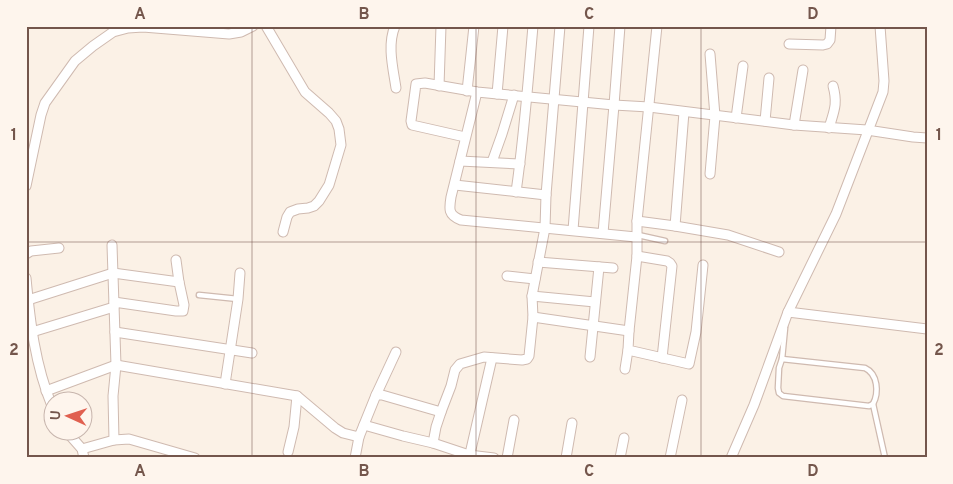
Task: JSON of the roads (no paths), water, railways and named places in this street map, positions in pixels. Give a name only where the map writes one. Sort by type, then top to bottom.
[{"type":"street","points":[[26,186],[45,103],[75,60],[93,46],[113,32],[128,28],[143,27],[229,34],[241,32],[253,26]]},
{"type":"street","points":[[266,26],[305,92],[336,121],[341,145],[329,185],[319,201],[314,206],[290,212],[283,232]]},
{"type":"street","points":[[395,26],[391,36],[392,63],[396,88]]},
{"type":"street","points":[[439,86],[441,26]]},
{"type":"street","points":[[467,91],[474,26]]},
{"type":"street","points":[[497,94],[503,26]]},
{"type":"street","points":[[516,192],[533,26]]},
{"type":"street","points":[[433,443],[441,412],[458,365],[484,358],[522,360],[527,359],[529,356],[533,317],[532,296],[544,228],[560,26]]},
{"type":"street","points":[[572,230],[589,26]]},
{"type":"street","points":[[603,233],[620,26]]},
{"type":"street","points":[[625,368],[637,256],[636,236],[657,26]]},
{"type":"street","points":[[788,44],[826,44],[830,40],[831,26]]},
{"type":"street","points":[[731,458],[754,405],[786,316],[836,214],[883,92],[880,26]]},
{"type":"street","points":[[710,54],[715,116],[710,174]]},
{"type":"street","points":[[736,118],[743,66]]},
{"type":"street","points":[[794,125],[803,70]]},
{"type":"street","points":[[765,121],[769,78]]},
{"type":"street","points":[[465,137],[411,124],[416,84],[425,83],[467,91],[649,107],[794,125],[867,130],[927,138]]},
{"type":"street","points":[[829,128],[836,104],[833,86]]},
{"type":"street","points":[[477,92],[451,197],[450,213],[455,218],[636,236]]},
{"type":"street","points":[[492,162],[514,95]]},
{"type":"street","points":[[675,226],[684,112]]},
{"type":"street","points":[[460,160],[520,164]]},
{"type":"street","points":[[454,185],[546,195]]},
{"type":"street","points":[[638,221],[728,235],[779,252]]},
{"type":"street","points":[[112,245],[116,365],[113,396],[114,440]]},
{"type":"street","points":[[26,254],[31,251],[59,248]]},
{"type":"street","points":[[637,256],[667,261],[672,266],[662,358]]},
{"type":"street","points":[[32,332],[114,305],[183,311],[184,305],[176,260]]},
{"type":"street","points":[[538,262],[613,268]]},
{"type":"street","points":[[628,350],[689,364],[696,332],[703,265]]},
{"type":"street","points":[[590,357],[599,267]]},
{"type":"street","points":[[225,384],[240,273]]},
{"type":"street","points":[[28,300],[113,274],[179,282]]},
{"type":"street","points":[[507,276],[535,279]]},
{"type":"street","points":[[26,278],[32,332],[46,391],[116,365],[297,396],[334,428],[343,433],[359,437]]},
{"type":"street","points":[[532,296],[595,302]]},
{"type":"street","points":[[786,316],[927,329]]},
{"type":"street","points":[[533,317],[629,331]]},
{"type":"street","points":[[115,332],[252,353]]},
{"type":"street","points":[[356,458],[359,437],[396,352]]},
{"type":"street","points":[[469,456],[492,358]]},
{"type":"street","points":[[376,395],[380,394],[441,412]]},
{"type":"street","points":[[288,452],[294,427],[297,396]]},
{"type":"street","points":[[670,458],[682,400]]},
{"type":"street","points":[[506,458],[514,420]]},
{"type":"street","points":[[566,458],[572,423]]},
{"type":"street","points":[[364,425],[433,443],[469,456],[494,458]]},
{"type":"street","points":[[620,458],[624,438]]},
{"type":"street","points":[[74,442],[83,453],[114,440],[129,440],[194,458]]},
{"type":"lane","points":[[636,236],[665,241]]},
{"type":"lane","points":[[199,295],[238,298]]},
{"type":"lane","points":[[786,316],[782,359],[779,368],[779,393],[783,396],[869,406],[873,404]]},
{"type":"lane","points":[[782,359],[868,369],[875,380],[875,400],[873,404],[885,458]]}]
